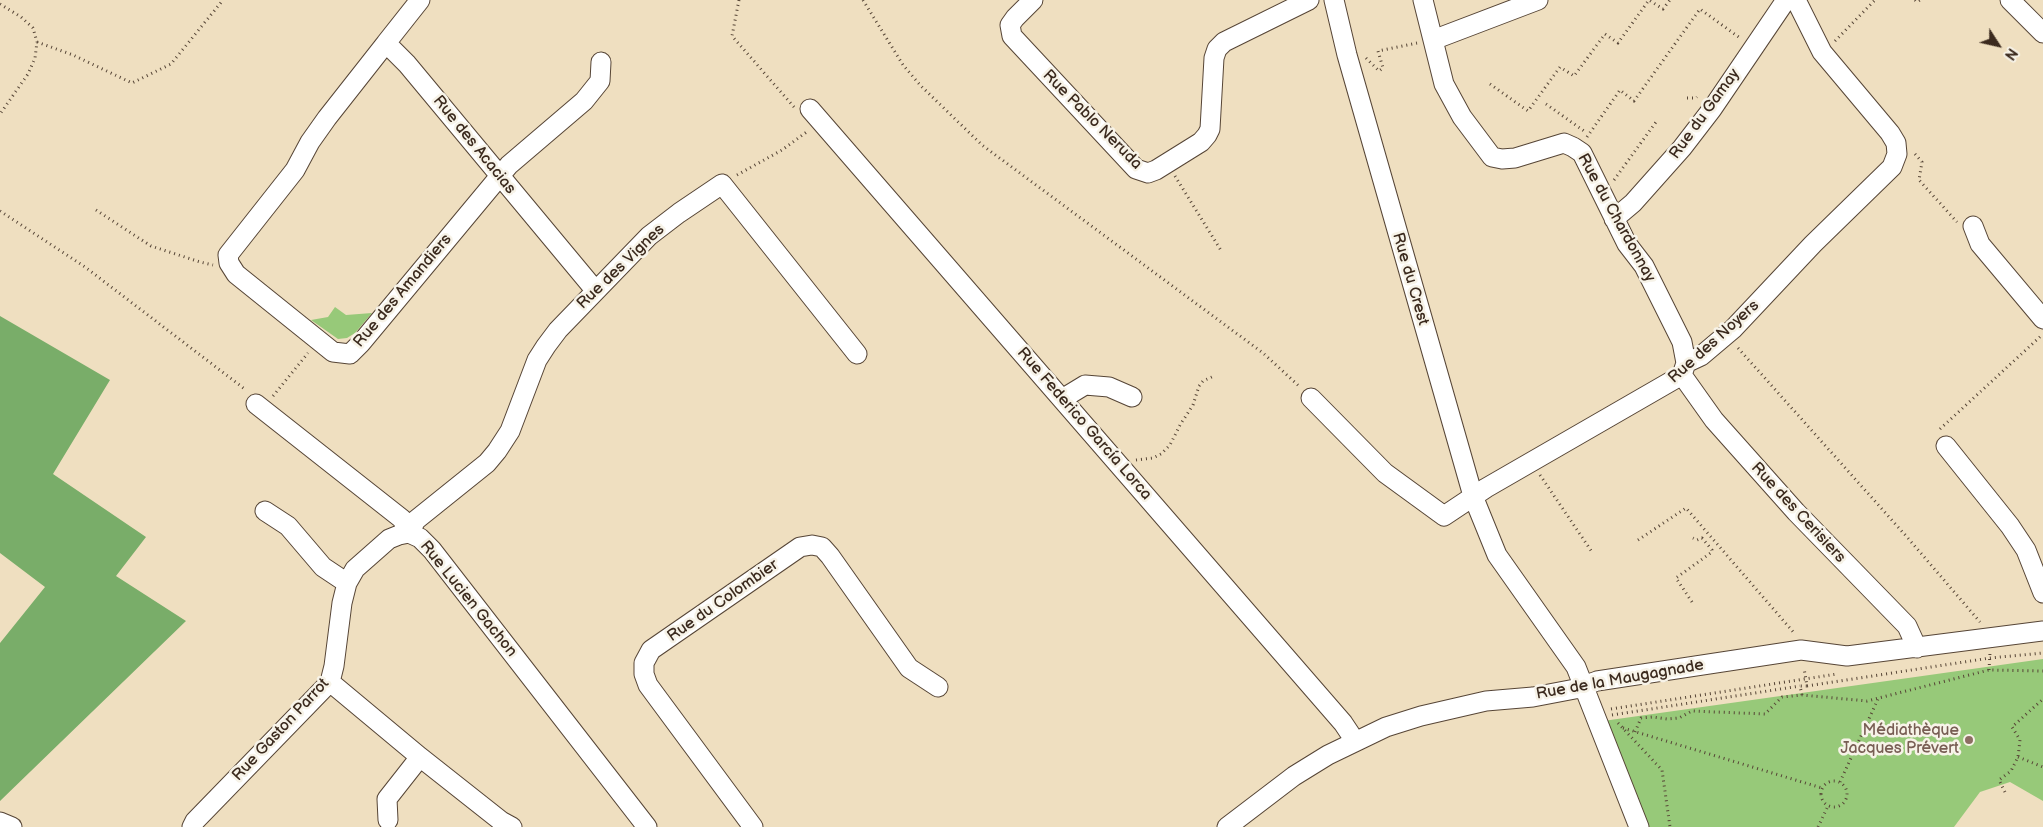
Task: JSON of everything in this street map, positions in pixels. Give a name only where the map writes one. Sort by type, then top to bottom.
[{"type":"street","points":[[229,263],[228,255],[233,248],[291,175],[310,142],[420,0]]},
{"type":"street","name":"Rue Pablo Neruda","points":[[1034,0],[1010,25],[1012,36],[1136,169],[1148,173],[1201,142],[1210,129],[1216,49],[1224,42],[1310,0]]},
{"type":"street","name":"Rue du Crest","points":[[1334,0],[1347,55],[1473,496],[1497,555],[1576,667],[1584,686],[1604,713],[1639,827]]},
{"type":"street","name":"Rue du Chardonnay","points":[[1423,0],[1444,84],[1462,117],[1492,156],[1502,159],[1514,158],[1564,143],[1583,142],[1582,153],[1614,219],[1627,244],[1644,266],[1682,342],[1684,369]]},
{"type":"street","points":[[1433,40],[1538,0]]},
{"type":"street","name":"Rue du Gamay","points":[[1614,219],[1633,203],[1682,148],[1712,109],[1786,0]]},
{"type":"street","points":[[1796,0],[1822,52],[1890,133],[1896,143],[1897,154]]},
{"type":"street","points":[[2010,0],[2040,23]]},
{"type":"street","name":"Rue des Acacias","points":[[386,43],[407,64],[595,290]]},
{"type":"street","points":[[500,175],[508,165],[584,101],[600,81],[601,62]]},
{"type":"street","name":"Rue Federico García Lorca","points":[[815,116],[1337,715],[1354,741]]},
{"type":"street","name":"Rue des Noyers","points":[[1311,398],[1385,473],[1444,516],[1473,496],[1684,369],[1701,356],[1724,336],[1813,244],[1892,167],[1897,154]]},
{"type":"street","name":"Rue des Amandiers","points":[[229,263],[236,274],[318,341],[333,352],[350,354],[500,175]]},
{"type":"street","points":[[722,184],[856,354]]},
{"type":"street","name":"Rue des Vignes","points":[[409,533],[416,520],[474,474],[497,451],[510,431],[537,360],[546,346],[595,290],[649,236],[722,184]]},
{"type":"street","points":[[1973,226],[1980,244],[2043,319]]},
{"type":"street","name":"Rue des Cerisiers","points":[[1684,369],[1714,420],[1796,512],[1907,626],[1917,648]]},
{"type":"street","points":[[1062,399],[1085,385],[1109,387],[1132,397]]},
{"type":"street","name":"Rue Lucien Gachon","points":[[259,407],[402,519],[409,533],[420,538],[432,550],[647,827]]},
{"type":"street","points":[[1941,439],[2010,526],[2026,550],[2043,594]]},
{"type":"street","points":[[264,510],[288,526],[323,568],[347,583]]},
{"type":"street","name":"Rue Gaston Parrot","points":[[192,827],[195,821],[330,682],[334,666],[342,603],[347,583],[355,569],[389,539],[409,533]]},
{"type":"street","name":"Rue du Colombier","points":[[747,825],[648,685],[644,674],[644,664],[651,650],[800,547],[812,545],[822,547],[830,556],[909,668],[938,687]]},
{"type":"street","name":"Rue de la Maugagnade","points":[[1230,826],[1294,776],[1354,741],[1386,727],[1421,716],[1486,701],[1575,689],[1598,681],[1802,650],[1847,656],[1917,648],[1993,646],[2043,631]]},
{"type":"street","points":[[330,682],[420,757],[512,827]]},
{"type":"street","points":[[388,820],[387,799],[420,757]]},
{"type":"street","points":[[0,822],[12,827]]},
{"type":"path","points":[[37,42],[73,55],[132,83],[171,64],[223,0]]},
{"type":"path","points":[[722,184],[782,150],[815,116],[798,111],[732,36],[739,0]]},
{"type":"path","points":[[862,0],[915,79],[941,107],[982,144],[1263,354],[1311,398]]},
{"type":"path","points":[[1490,84],[1528,111],[1560,67],[1574,76],[1605,34],[1618,43],[1649,0],[1663,9],[1670,0]]},
{"type":"path","points":[[1822,52],[1875,0]]},
{"type":"path","points":[[1915,0],[1917,2],[1920,0]]},
{"type":"path","points":[[0,4],[21,17],[33,28],[37,42],[35,58],[28,74],[0,114]]},
{"type":"path","points":[[1546,104],[1583,142],[1620,90],[1634,101],[1700,9],[1752,48]]},
{"type":"path","points":[[1347,55],[1355,50],[1360,52],[1379,71],[1383,68],[1378,51],[1433,40]]},
{"type":"path","points":[[1598,185],[1605,182],[1608,188],[1656,122]]},
{"type":"path","points":[[1897,154],[1913,152],[1922,162],[1919,180],[1956,222],[1973,226]]},
{"type":"path","points":[[1167,163],[1222,252]]},
{"type":"path","points":[[96,210],[151,246],[211,265],[229,263]]},
{"type":"path","points":[[0,211],[85,267],[129,299],[246,389],[259,407],[318,341]]},
{"type":"path","points":[[1941,439],[2043,334]]},
{"type":"path","points":[[1724,336],[1736,346],[1907,537],[1986,629],[1993,646]]},
{"type":"path","points":[[1118,464],[1153,458],[1162,454],[1170,445],[1193,405],[1199,386],[1203,381],[1214,376]]},
{"type":"path","points":[[1530,463],[1592,552]]},
{"type":"path","points":[[1638,540],[1686,508],[1798,638],[1802,650]]},
{"type":"path","points":[[1692,602],[1676,578],[1712,552],[1702,538],[1697,540],[1693,538]]},
{"type":"path","points":[[1604,713],[1807,686],[1990,658],[2043,653]]},
{"type":"path","points":[[1635,732],[1641,718],[1653,717],[1667,720],[1679,718],[1692,710],[1765,714],[1782,697],[1802,695],[1867,702],[1989,670],[2043,671]]},
{"type":"path","points":[[1604,713],[1845,673]]},
{"type":"path","points":[[1806,678],[1807,686]]},
{"type":"path","points":[[1800,686],[1802,695]]},
{"type":"path","points":[[1840,782],[1878,699]]},
{"type":"path","points":[[2005,792],[1999,780],[2011,770],[2018,758],[2020,740],[2012,727],[2043,699]]},
{"type":"path","points":[[1604,713],[1623,728],[1662,770],[1670,827]]},
{"type":"path","points":[[1623,728],[1822,788]]},
{"type":"path","points":[[2018,758],[2043,767]]},
{"type":"path","points":[[1828,782],[1840,782],[1846,788],[1846,797],[1841,805],[1828,806],[1820,796],[1822,788],[1828,782]]},
{"type":"path","points":[[1818,827],[1828,806]]},
{"type":"green space","points":[[335,307],[346,315],[372,313],[355,333],[347,338],[338,339],[311,320],[328,317]]},
{"type":"green space","points":[[0,316],[110,380],[53,474],[146,537],[116,576],[186,621],[0,801],[0,643],[45,587],[0,553]]},
{"type":"green space","points":[[2043,659],[2043,801],[2010,782],[1980,792],[1954,827],[1649,827],[1603,721]]},
{"type":"place","name":"Médiathèque Jacques Prévert","points":[[1969,740]]}]
